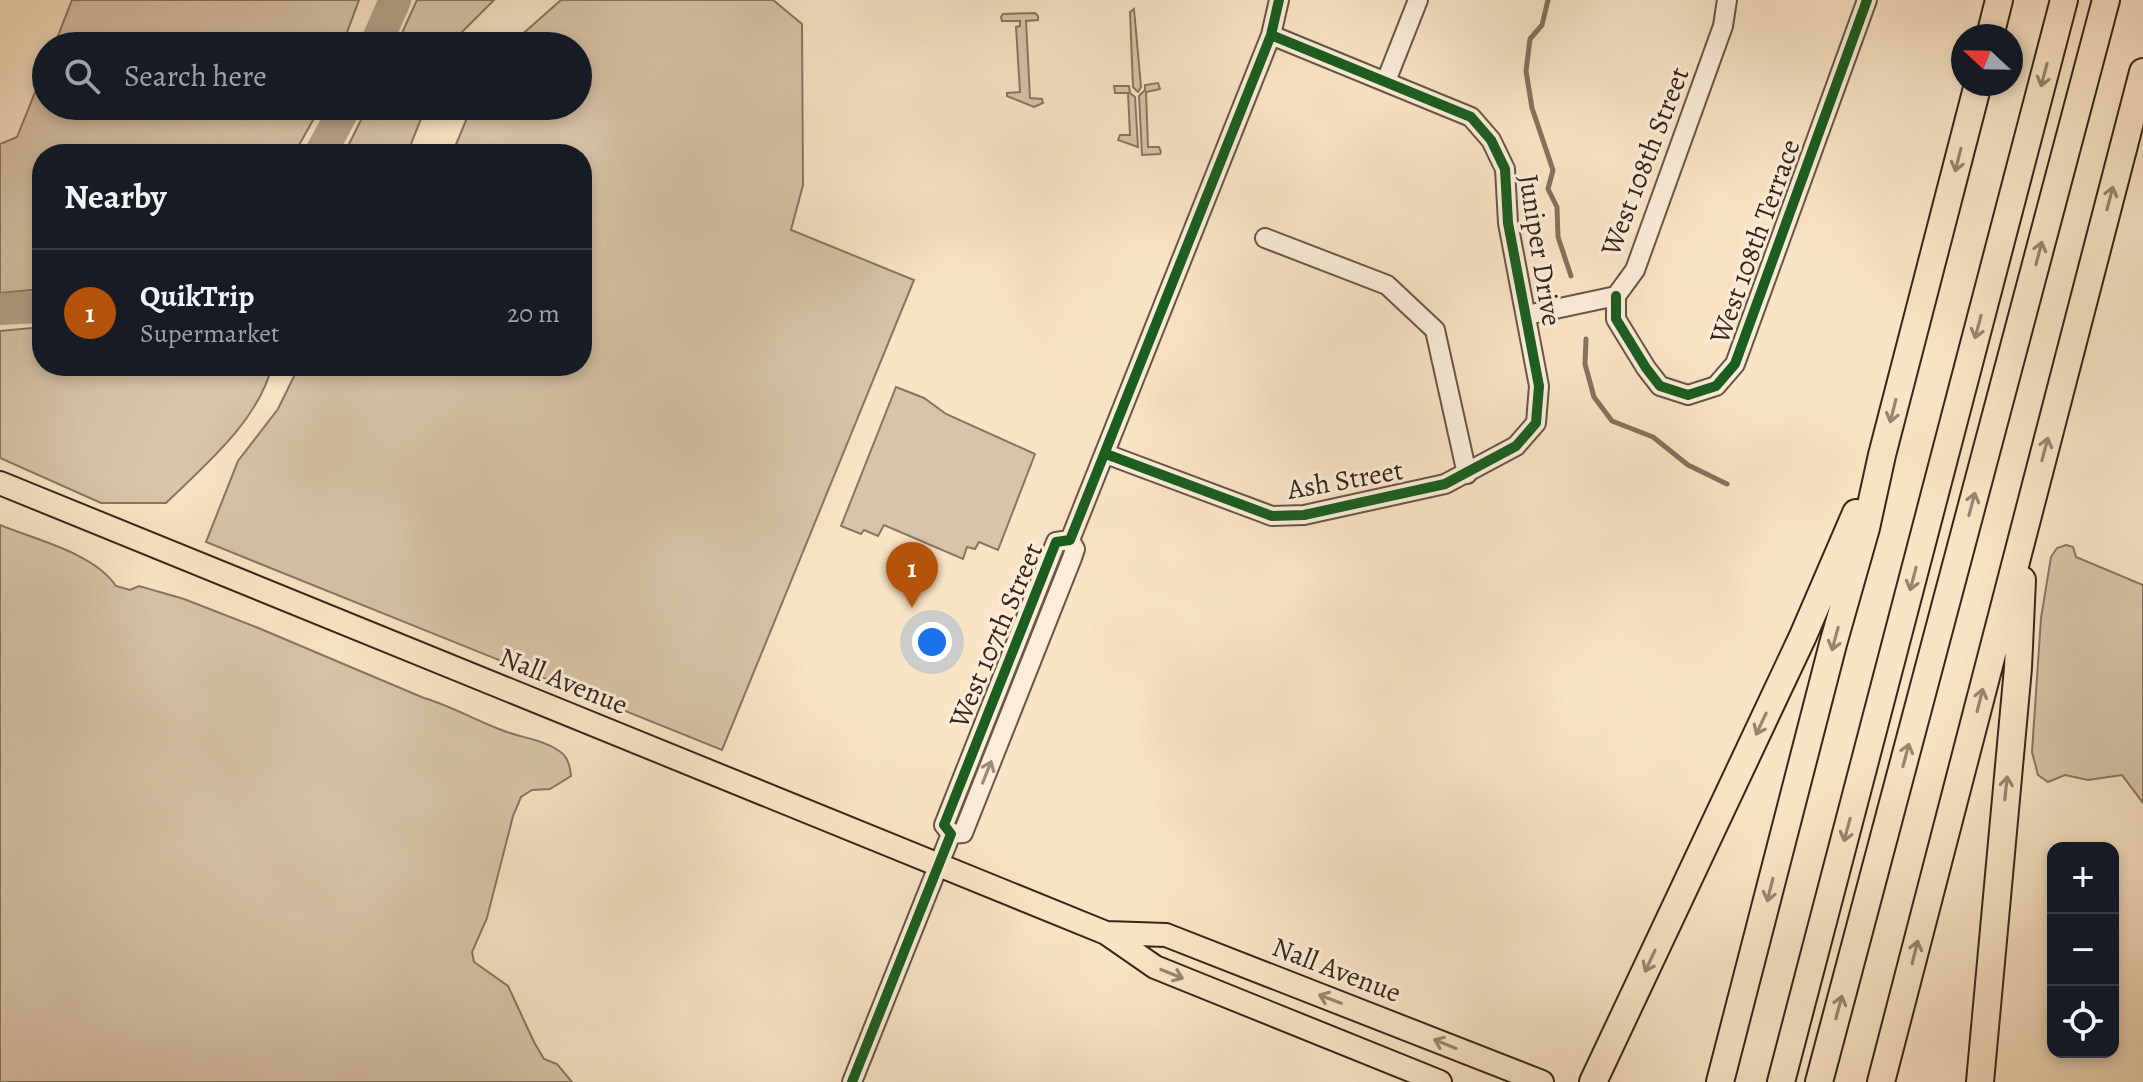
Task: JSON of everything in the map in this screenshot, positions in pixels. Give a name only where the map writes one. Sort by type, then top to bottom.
[{"type":"highway","points":[[1993,24],[1999,0]]},
{"type":"highway","points":[[1781,1082],[2064,0]]},
{"type":"highway","points":[[1819,1082],[2106,0]]},
{"type":"highway","points":[[1881,1082],[2143,72]]},
{"type":"highway","points":[[1720,1082],[1866,528],[1975,96]]},
{"type":"highway","points":[[1593,1082],[1803,636],[1882,455]]},
{"type":"highway","points":[[1980,1082],[2018,668],[2025,525]]},
{"type":"main road","name":"Nall Avenue","points":[[0,483],[1106,933],[1155,967],[1440,1082]]},
{"type":"main road","name":"Nall Avenue","points":[[1106,933],[1166,935],[1542,1082]]},
{"type":"street","name":"West 107th Street","points":[[852,1082],[951,834],[944,825],[1056,542],[1070,540],[1106,454],[1271,35],[1279,0]]},
{"type":"street","points":[[1386,81],[1418,0]]},
{"type":"street","name":"West 108th Street","points":[[1527,315],[1616,296],[1635,270],[1723,26],[1727,0]]},
{"type":"street","name":"West 108th Terrace","points":[[1616,296],[1616,319],[1660,386],[1688,395],[1716,386],[1735,364],[1867,0]]},
{"type":"street","name":"Juniper Drive","points":[[1271,35],[1471,117],[1491,140],[1505,169],[1508,223],[1539,386],[1536,423],[1516,446],[1499,455]]},
{"type":"street","points":[[1265,238],[1387,285],[1435,330],[1467,474]]},
{"type":"street","name":"Ash Street","points":[[1106,454],[1272,516],[1304,515],[1445,484],[1499,455]]},
{"type":"shaded area","points":[[72,0],[359,0],[347,32],[59,32]]},
{"type":"shaded area","points":[[417,0],[494,0],[462,32],[402,32]]},
{"type":"shaded area","points":[[561,0],[773,0],[802,24],[803,185],[791,230],[914,280],[722,750],[206,542],[238,461],[278,409],[294,376],[592,376],[592,144],[456,144],[466,120],[592,120],[592,32],[525,32]]},
{"type":"shaded area","points":[[1134,9],[1141,87],[1138,92],[1133,87],[1130,12]]},
{"type":"shaded area","points":[[1035,13],[1038,20],[1026,21],[1030,98],[1042,99],[1043,103],[1034,107],[1007,96],[1007,93],[1020,92],[1016,27],[1020,26],[1020,21],[1002,21],[1001,17],[1003,14]]},
{"type":"shaded area","points":[[1158,83],[1160,89],[1146,92],[1148,147],[1159,147],[1161,152],[1142,155],[1139,96],[1145,85]]},
{"type":"shaded area","points":[[1114,86],[1129,86],[1130,93],[1135,97],[1138,147],[1118,140],[1120,135],[1130,135],[1128,93],[1115,93]]},
{"type":"shaded area","points":[[32,100],[32,120],[313,120],[300,144],[32,144],[32,290],[0,293],[0,144],[17,137]]},
{"type":"shaded area","points":[[361,120],[420,120],[411,144],[349,144]]},
{"type":"shaded area","points":[[32,328],[32,376],[268,376],[243,423],[166,503],[101,503],[0,458],[0,331]]},
{"type":"shaded area","points":[[896,387],[924,398],[946,414],[1035,454],[998,550],[979,542],[975,549],[967,547],[963,559],[884,525],[878,536],[864,530],[861,534],[841,526]]},
{"type":"shaded area","points":[[0,525],[79,556],[94,565],[116,586],[130,590],[139,586],[184,599],[499,729],[549,745],[563,754],[571,776],[550,789],[532,790],[521,797],[513,816],[487,918],[472,952],[474,962],[508,986],[544,1059],[557,1064],[572,1082],[0,1082]]},
{"type":"shaded area","points":[[2066,545],[2073,547],[2076,557],[2143,585],[2143,803],[2122,775],[2088,780],[2065,775],[2048,782],[2038,775],[2032,752],[2041,618],[2051,557],[2057,548]]},
{"type":"waterway","points":[[381,32],[395,0]]},
{"type":"waterway","points":[[1548,0],[1542,25],[1530,39],[1526,71],[1532,108],[1553,170],[1548,189],[1557,207],[1558,237],[1571,276]]},
{"type":"waterway","points":[[325,144],[338,120]]},
{"type":"waterway","points":[[0,309],[32,307]]},
{"type":"waterway","points":[[1586,339],[1585,364],[1594,397],[1612,421],[1653,437],[1688,465],[1727,484]]},
{"type":"cycle path","points":[[852,1082],[951,834],[944,825],[1056,542],[1070,540],[1271,35],[1279,0]]},
{"type":"cycle path","points":[[1616,296],[1616,319],[1660,386],[1688,395],[1716,386],[1735,364],[1867,0]]},
{"type":"cycle path","points":[[1106,454],[1272,516],[1304,515],[1445,484],[1516,446],[1536,423],[1539,386],[1508,223],[1505,169],[1491,140],[1471,117],[1271,35]]},
{"type":"place","name":"QuikTrip","points":[[912,608]]}]
